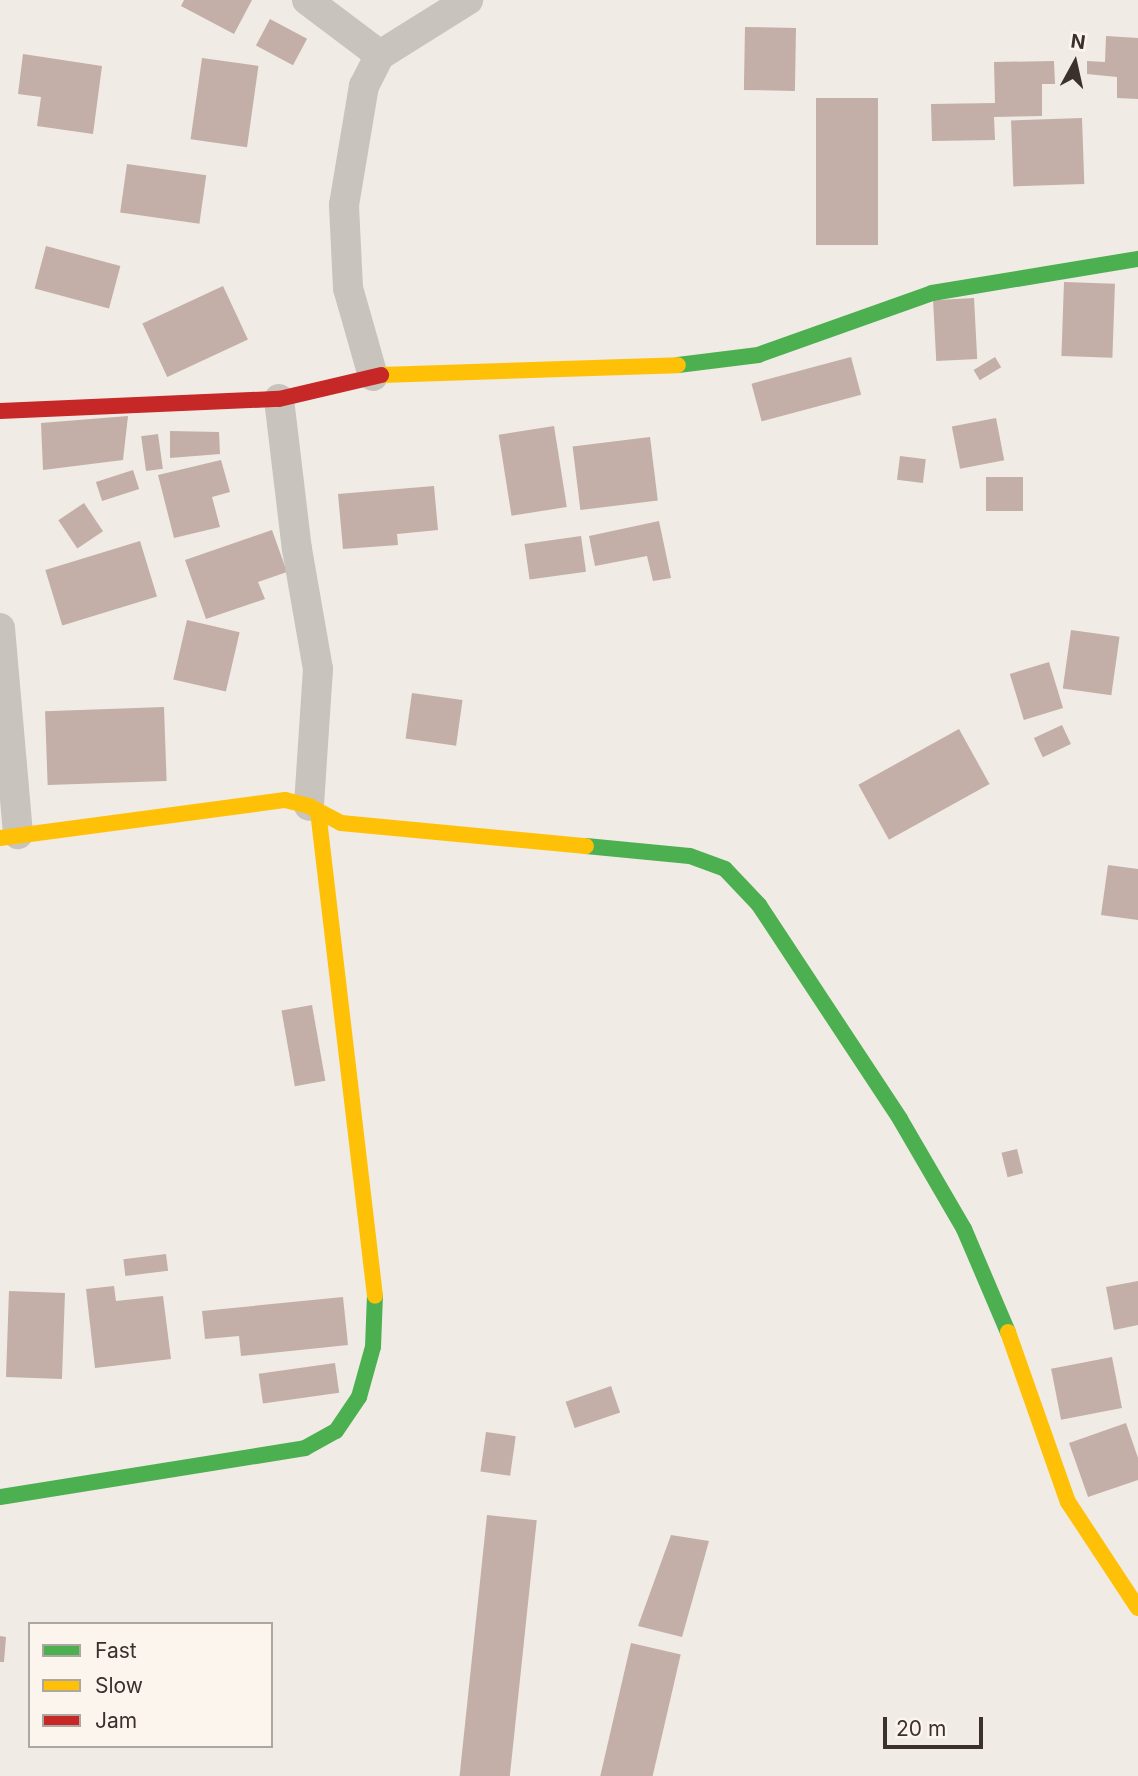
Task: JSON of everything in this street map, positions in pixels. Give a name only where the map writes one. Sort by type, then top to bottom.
[{"type":"street","points":[[307,0],[380,55]]},
{"type":"street","points":[[373,376],[348,288],[344,205],[364,86],[380,55],[468,0]]},
{"type":"street","points":[[0,411],[279,399],[373,376],[684,365],[758,355],[932,293],[1138,259]]},
{"type":"street","points":[[0,1497],[305,1448],[335,1431],[359,1397],[373,1348],[375,1290],[314,809],[318,669],[297,549],[279,399]]},
{"type":"street","points":[[0,628],[9,836],[285,800],[314,809],[341,823],[536,845],[652,851],[691,856],[725,869],[759,905],[900,1119],[964,1228],[999,1306],[1068,1502],[1137,1603]]},
{"type":"building","points":[[184,0],[252,0],[234,34],[181,6]]},
{"type":"building","points":[[270,19],[307,39],[293,65],[256,45]]},
{"type":"building","points":[[745,27],[796,28],[795,91],[744,90]]},
{"type":"building","points":[[1106,36],[1138,38],[1138,99],[1117,98],[1117,77],[1087,74],[1087,61],[1105,62]]},
{"type":"building","points":[[23,54],[102,66],[93,134],[37,126],[41,97],[18,94]]},
{"type":"building","points":[[202,58],[258,66],[247,147],[191,139]]},
{"type":"building","points":[[1054,61],[1055,84],[1042,84],[1042,116],[994,117],[995,140],[932,141],[931,104],[995,103],[994,62]]},
{"type":"building","points":[[816,98],[878,98],[878,245],[816,245]]},
{"type":"building","points":[[1082,118],[1084,184],[1013,186],[1011,120]]},
{"type":"building","points":[[127,164],[206,175],[199,224],[120,213]]},
{"type":"building","points":[[46,246],[120,266],[109,308],[35,289]]},
{"type":"building","points":[[1064,282],[1115,284],[1112,358],[1061,356]]},
{"type":"building","points":[[223,286],[248,339],[167,377],[142,324]]},
{"type":"building","points":[[974,298],[977,359],[936,361],[933,300]]},
{"type":"building","points":[[851,357],[861,395],[762,421],[752,384]]},
{"type":"building","points":[[995,357],[1001,367],[980,380],[974,370]]},
{"type":"building","points":[[128,416],[123,460],[43,470],[41,423]]},
{"type":"building","points":[[996,418],[1004,460],[960,469],[952,427]]},
{"type":"building","points":[[554,426],[567,507],[512,516],[499,435]]},
{"type":"building","points":[[170,431],[219,432],[220,454],[170,458]]},
{"type":"building","points":[[158,434],[163,469],[146,471],[141,436]]},
{"type":"building","points":[[650,437],[658,501],[580,510],[573,447]]},
{"type":"building","points":[[900,456],[926,459],[923,483],[897,480]]},
{"type":"building","points":[[221,460],[230,492],[212,497],[220,527],[174,538],[158,475]]},
{"type":"building","points":[[133,470],[139,489],[102,501],[96,482]]},
{"type":"building","points":[[986,477],[1023,477],[1023,511],[986,511]]},
{"type":"building","points":[[434,486],[438,530],[397,534],[398,545],[343,549],[338,494]]},
{"type":"building","points":[[84,503],[103,531],[77,549],[58,520]]},
{"type":"building","points":[[659,521],[671,578],[653,581],[647,556],[595,566],[589,536]]},
{"type":"building","points":[[272,530],[287,572],[258,582],[265,599],[206,619],[185,560]]},
{"type":"building","points":[[581,536],[586,572],[530,580],[525,544]]},
{"type":"building","points":[[140,541],[157,596],[62,625],[45,570]]},
{"type":"building","points":[[187,620],[240,632],[226,692],[173,679]]},
{"type":"building","points":[[1071,630],[1120,637],[1111,695],[1063,688]]},
{"type":"building","points":[[1049,662],[1063,708],[1024,720],[1010,674]]},
{"type":"building","points":[[412,693],[463,700],[456,746],[406,739]]},
{"type":"building","points":[[164,707],[167,781],[48,785],[45,711]]},
{"type":"building","points":[[1062,725],[1071,744],[1043,757],[1034,738]]},
{"type":"building","points":[[959,729],[990,784],[889,840],[858,785]]},
{"type":"building","points":[[1108,865],[1138,869],[1138,920],[1101,915]]},
{"type":"building","points":[[312,1005],[325,1081],[295,1086],[281,1010]]},
{"type":"building","points":[[1017,1149],[1023,1173],[1008,1177],[1001,1153]]},
{"type":"building","points":[[166,1254],[168,1271],[125,1276],[123,1259]]},
{"type":"building","points":[[1138,1281],[1138,1325],[1114,1330],[1106,1287]]},
{"type":"building","points":[[114,1286],[116,1301],[163,1296],[171,1359],[95,1368],[86,1289]]},
{"type":"building","points":[[9,1291],[65,1293],[62,1379],[6,1377]]},
{"type":"building","points":[[343,1297],[348,1345],[241,1356],[239,1336],[205,1339],[202,1311]]},
{"type":"building","points":[[1112,1357],[1122,1408],[1061,1420],[1051,1369]]},
{"type":"building","points":[[335,1363],[339,1393],[263,1403],[259,1374]]},
{"type":"building","points":[[611,1386],[620,1412],[575,1428],[566,1402]]},
{"type":"building","points":[[1126,1423],[1138,1458],[1138,1480],[1088,1497],[1069,1443]]},
{"type":"building","points":[[486,1432],[516,1436],[510,1476],[480,1472]]},
{"type":"building","points":[[487,1515],[537,1520],[510,1776],[460,1776]]},
{"type":"building","points":[[671,1535],[709,1541],[682,1637],[638,1626]]},
{"type":"building","points":[[0,1636],[6,1637],[4,1662],[0,1662]]},
{"type":"building","points":[[631,1643],[681,1654],[653,1776],[600,1776]]},
{"type":"traffic: fast","points":[[678,365],[758,355],[932,293],[1138,259]]},
{"type":"traffic: fast","points":[[586,846],[690,856],[725,869],[759,905],[900,1119],[964,1229],[1008,1332]]},
{"type":"traffic: fast","points":[[0,1497],[305,1448],[336,1431],[359,1397],[373,1347],[375,1296]]},
{"type":"traffic: slow","points":[[381,375],[678,365]]},
{"type":"traffic: slow","points":[[0,838],[285,800],[309,806],[341,823],[586,846]]},
{"type":"traffic: slow","points":[[318,811],[375,1296]]},
{"type":"traffic: slow","points":[[1008,1332],[1068,1502],[1138,1608]]},
{"type":"traffic: jam","points":[[0,411],[279,399],[381,375]]}]
